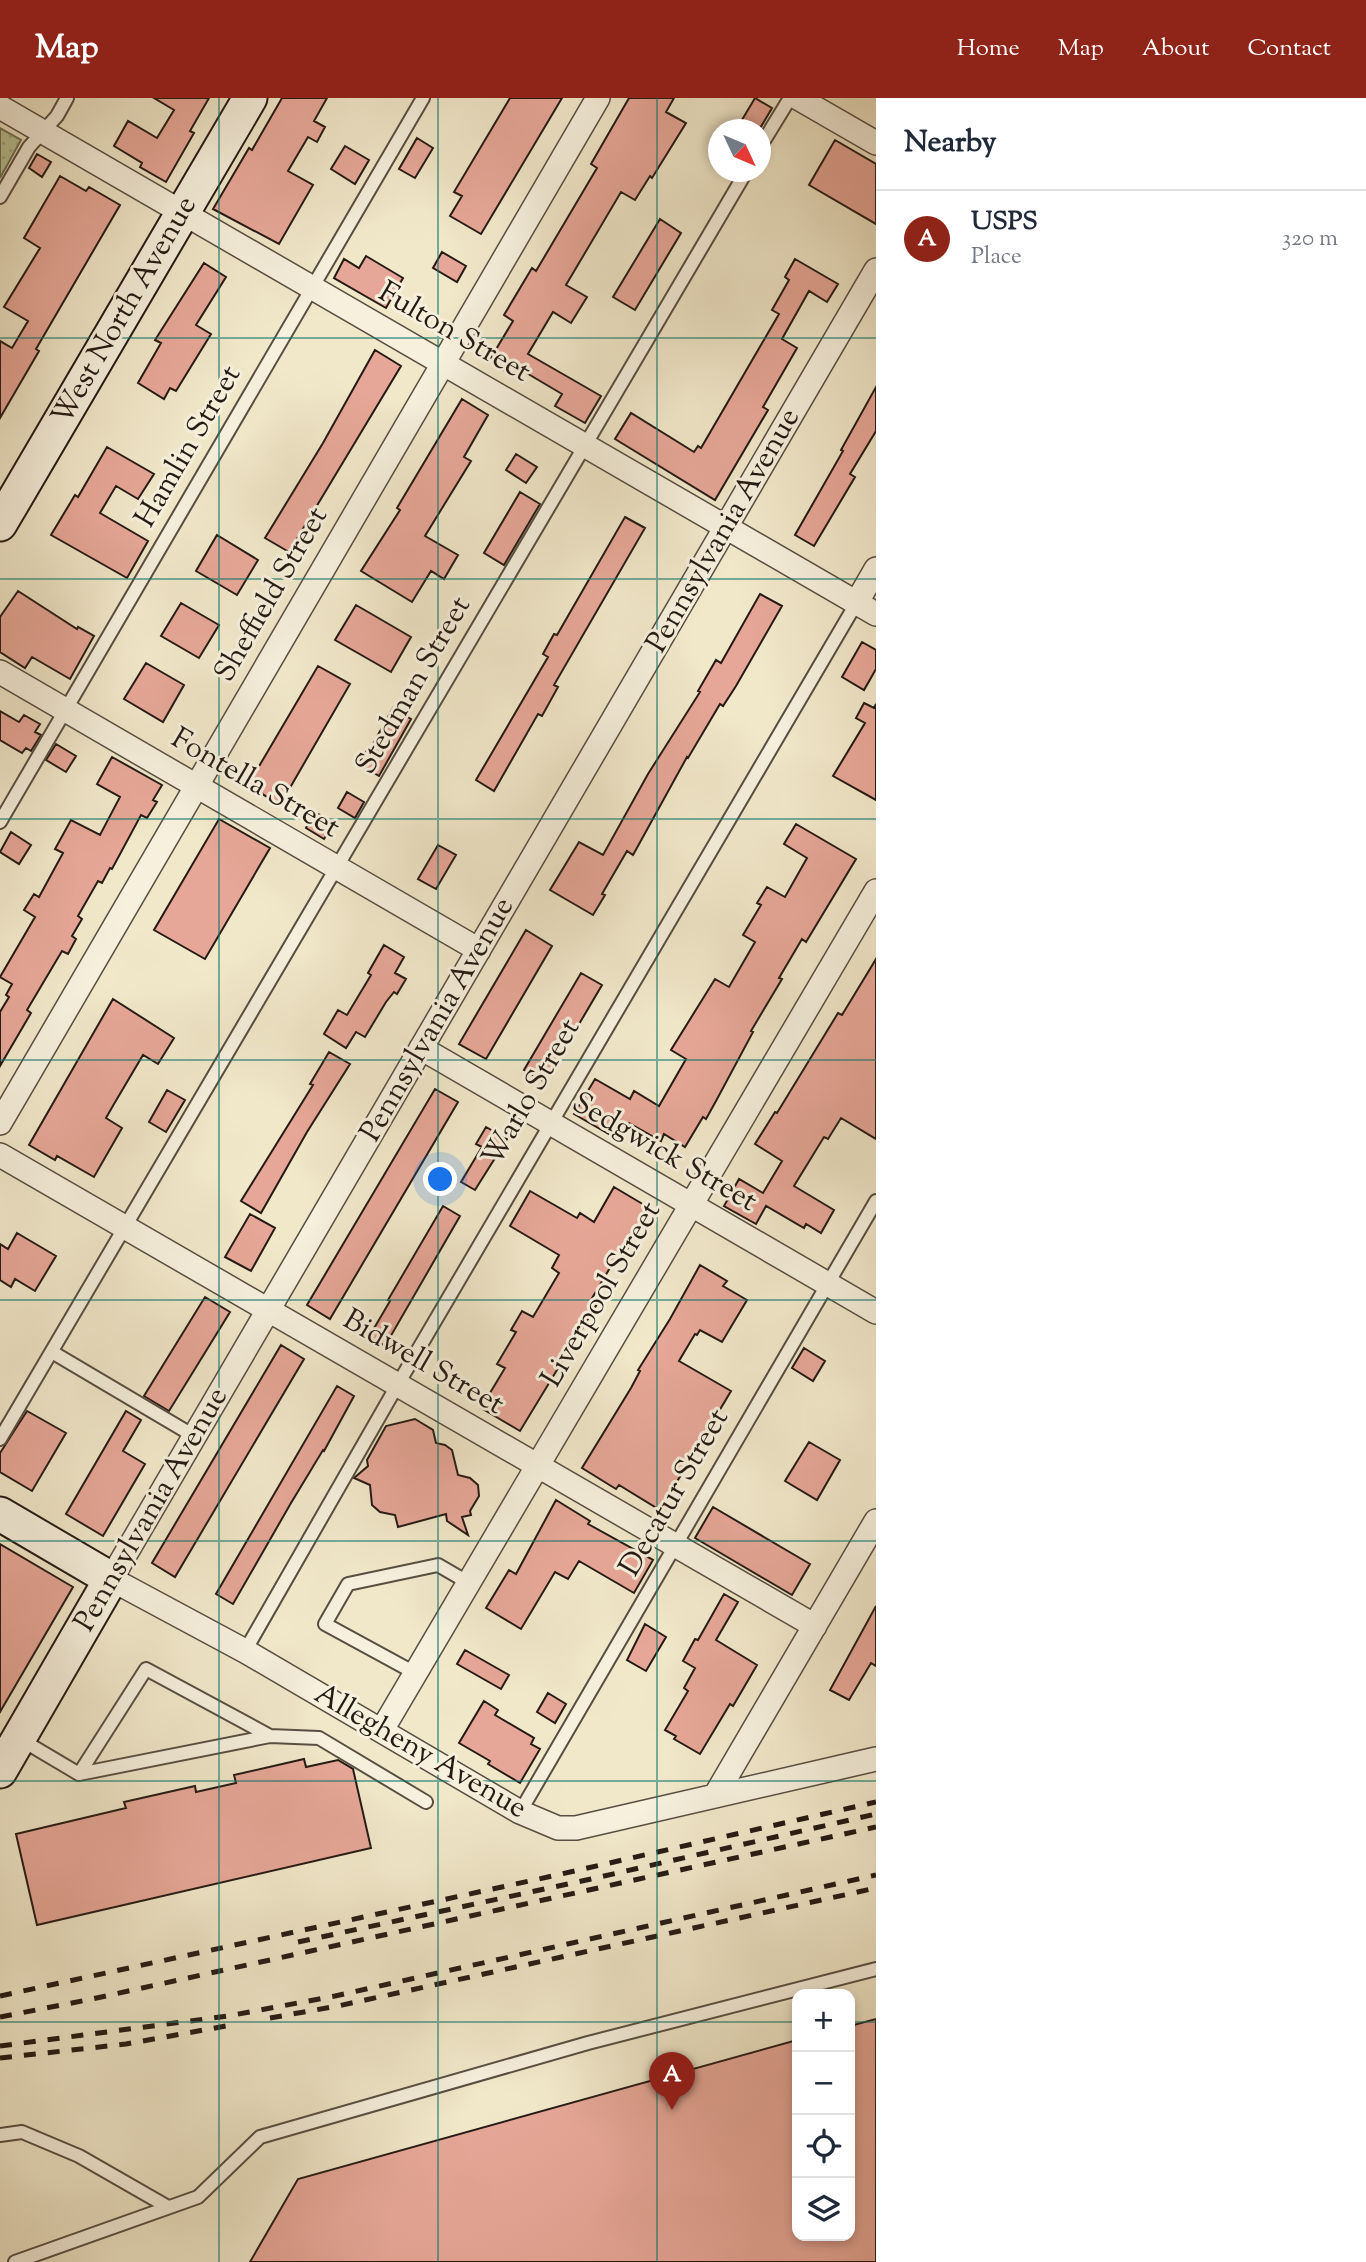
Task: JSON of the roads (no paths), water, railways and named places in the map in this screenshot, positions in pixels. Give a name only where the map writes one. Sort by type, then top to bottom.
[{"type":"street","name":"West North Avenue","points":[[0,524],[250,98]]},
{"type":"street","name":"Sheffield Street","points":[[0,1123],[598,98]]},
{"type":"street","points":[[798,98],[876,143]]},
{"type":"street","name":"Fulton Street","points":[[0,107],[866,608]]},
{"type":"street","name":"Pennsylvania Avenue","points":[[0,1771],[876,270]]},
{"type":"street","name":"Warlo Street","points":[[866,608],[876,569]]},
{"type":"street","name":"Fontella Street","points":[[0,672],[479,950]]},
{"type":"street","name":"Liverpool Street","points":[[382,1730],[876,891]]},
{"type":"street","name":"Sedgwick Street","points":[[421,1048],[876,1312]]},
{"type":"street","name":"Bidwell Street","points":[[0,1155],[815,1626]]},
{"type":"street","name":"Allegheny Avenue","points":[[0,1514],[111,1579],[245,1651],[520,1812],[558,1828],[576,1828],[876,1759]]},
{"type":"street","points":[[715,1796],[876,1521]]},
{"type":"lane","points":[[0,197],[29,147],[57,116],[67,98]]},
{"type":"lane","name":"Hamlin Street","points":[[0,822],[423,98]]},
{"type":"lane","points":[[771,131],[790,98]]},
{"type":"lane","name":"Stedman Street","points":[[126,1227],[740,182]]},
{"type":"lane","name":"Warlo Street","points":[[245,1651],[551,1124],[866,608]]},
{"type":"lane","name":"Decatur Street","points":[[520,1812],[876,1201]]},
{"type":"lane","points":[[0,1439],[126,1227]]},
{"type":"lane","points":[[52,1352],[194,1436]]},
{"type":"lane","points":[[415,1673],[325,1624],[348,1584],[438,1565],[469,1583]]},
{"type":"lane","points":[[79,1774],[146,1669],[270,1736]]},
{"type":"lane","points":[[19,1739],[79,1774],[270,1736],[319,1738],[426,1802]]},
{"type":"lane","points":[[15,2262],[41,2258],[198,2197],[260,2137],[588,2043],[876,1969]]},
{"type":"lane","points":[[0,2135],[22,2132],[79,2156],[168,2207]]},
{"type":"railway","points":[[0,1996],[557,1875],[876,1802]]},
{"type":"railway","points":[[298,1942],[876,1814]]},
{"type":"railway","points":[[0,2017],[876,1827]]},
{"type":"railway","points":[[0,2046],[228,2016],[335,1996],[876,1875]]},
{"type":"railway","points":[[270,2018],[338,2006],[876,1888]]},
{"type":"railway","points":[[0,2058],[126,2044],[226,2026]]},
{"type":"place","name":"USPS","points":[[672,2110]]}]
